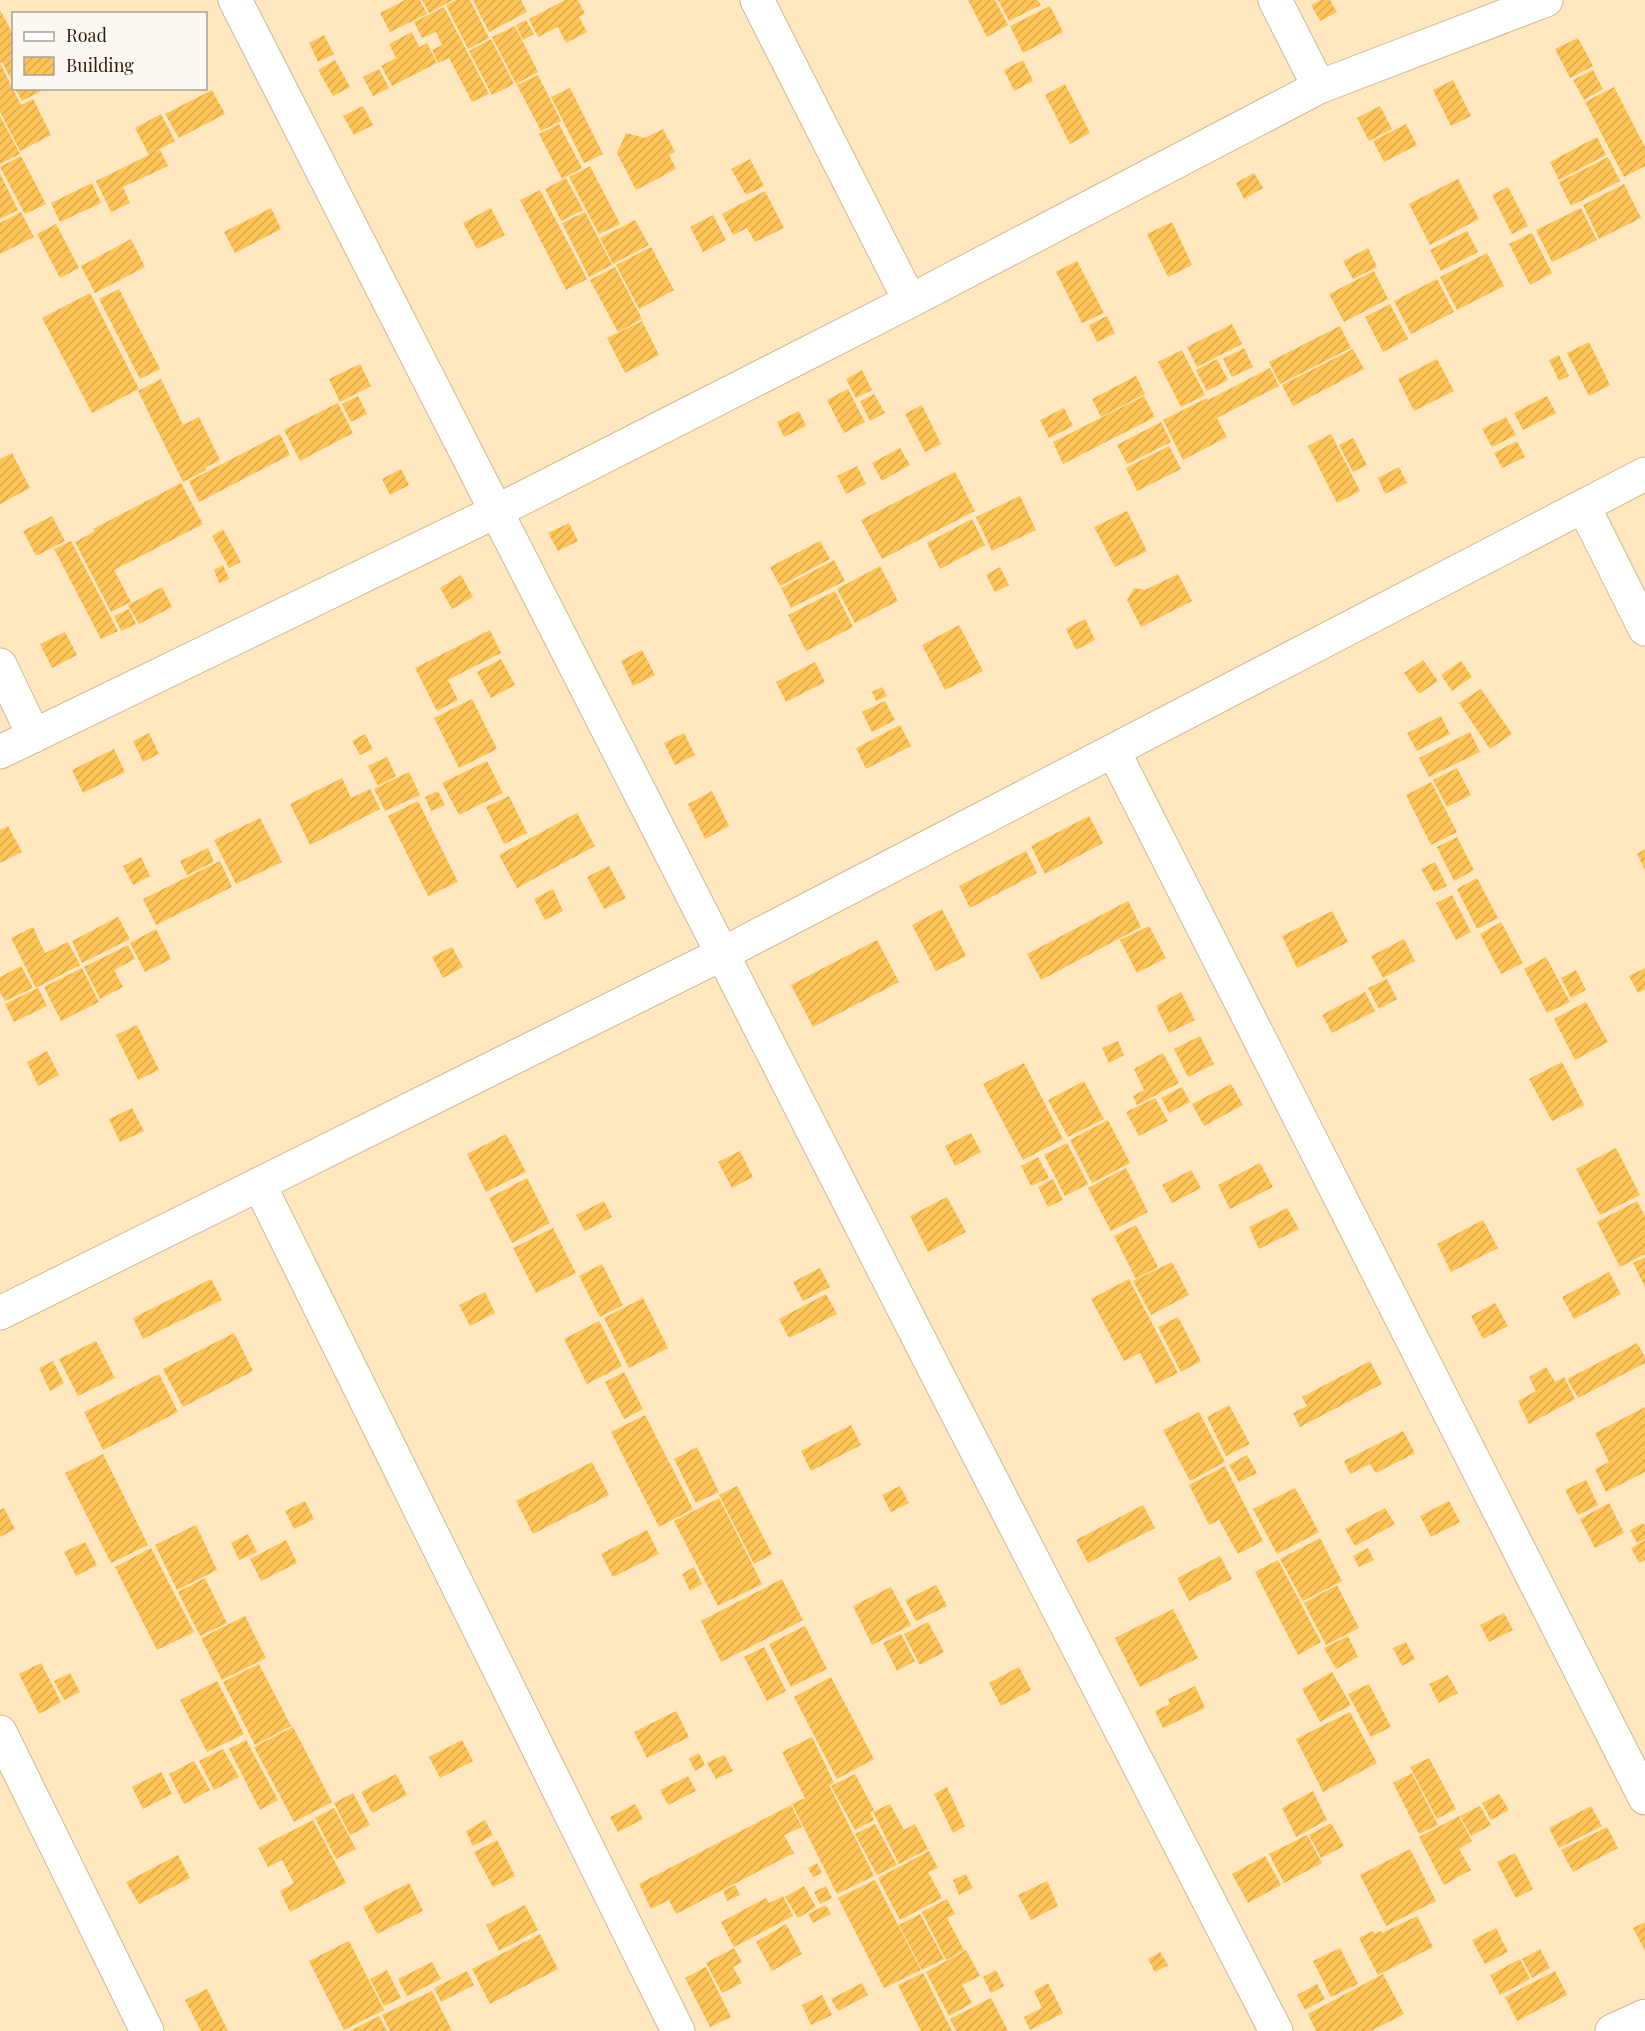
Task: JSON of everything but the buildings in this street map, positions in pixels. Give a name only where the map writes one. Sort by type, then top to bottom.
[{"type":"street","points":[[235,0],[1276,2031]]},
{"type":"street","points":[[757,0],[910,301]]},
{"type":"street","points":[[1275,0],[1319,87]]},
{"type":"street","points":[[0,752],[497,511],[910,301],[1319,87],[1546,0]]},
{"type":"street","points":[[0,1313],[724,953],[1645,474]]},
{"type":"street","points":[[1584,507],[1645,629]]},
{"type":"street","points":[[0,665],[34,736]]},
{"type":"street","points":[[1114,752],[1645,1798]]},
{"type":"street","points":[[260,1184],[678,2031]]},
{"type":"street","points":[[0,1732],[147,2031]]},
{"type":"street","points":[[1612,2031],[1645,2016]]}]
